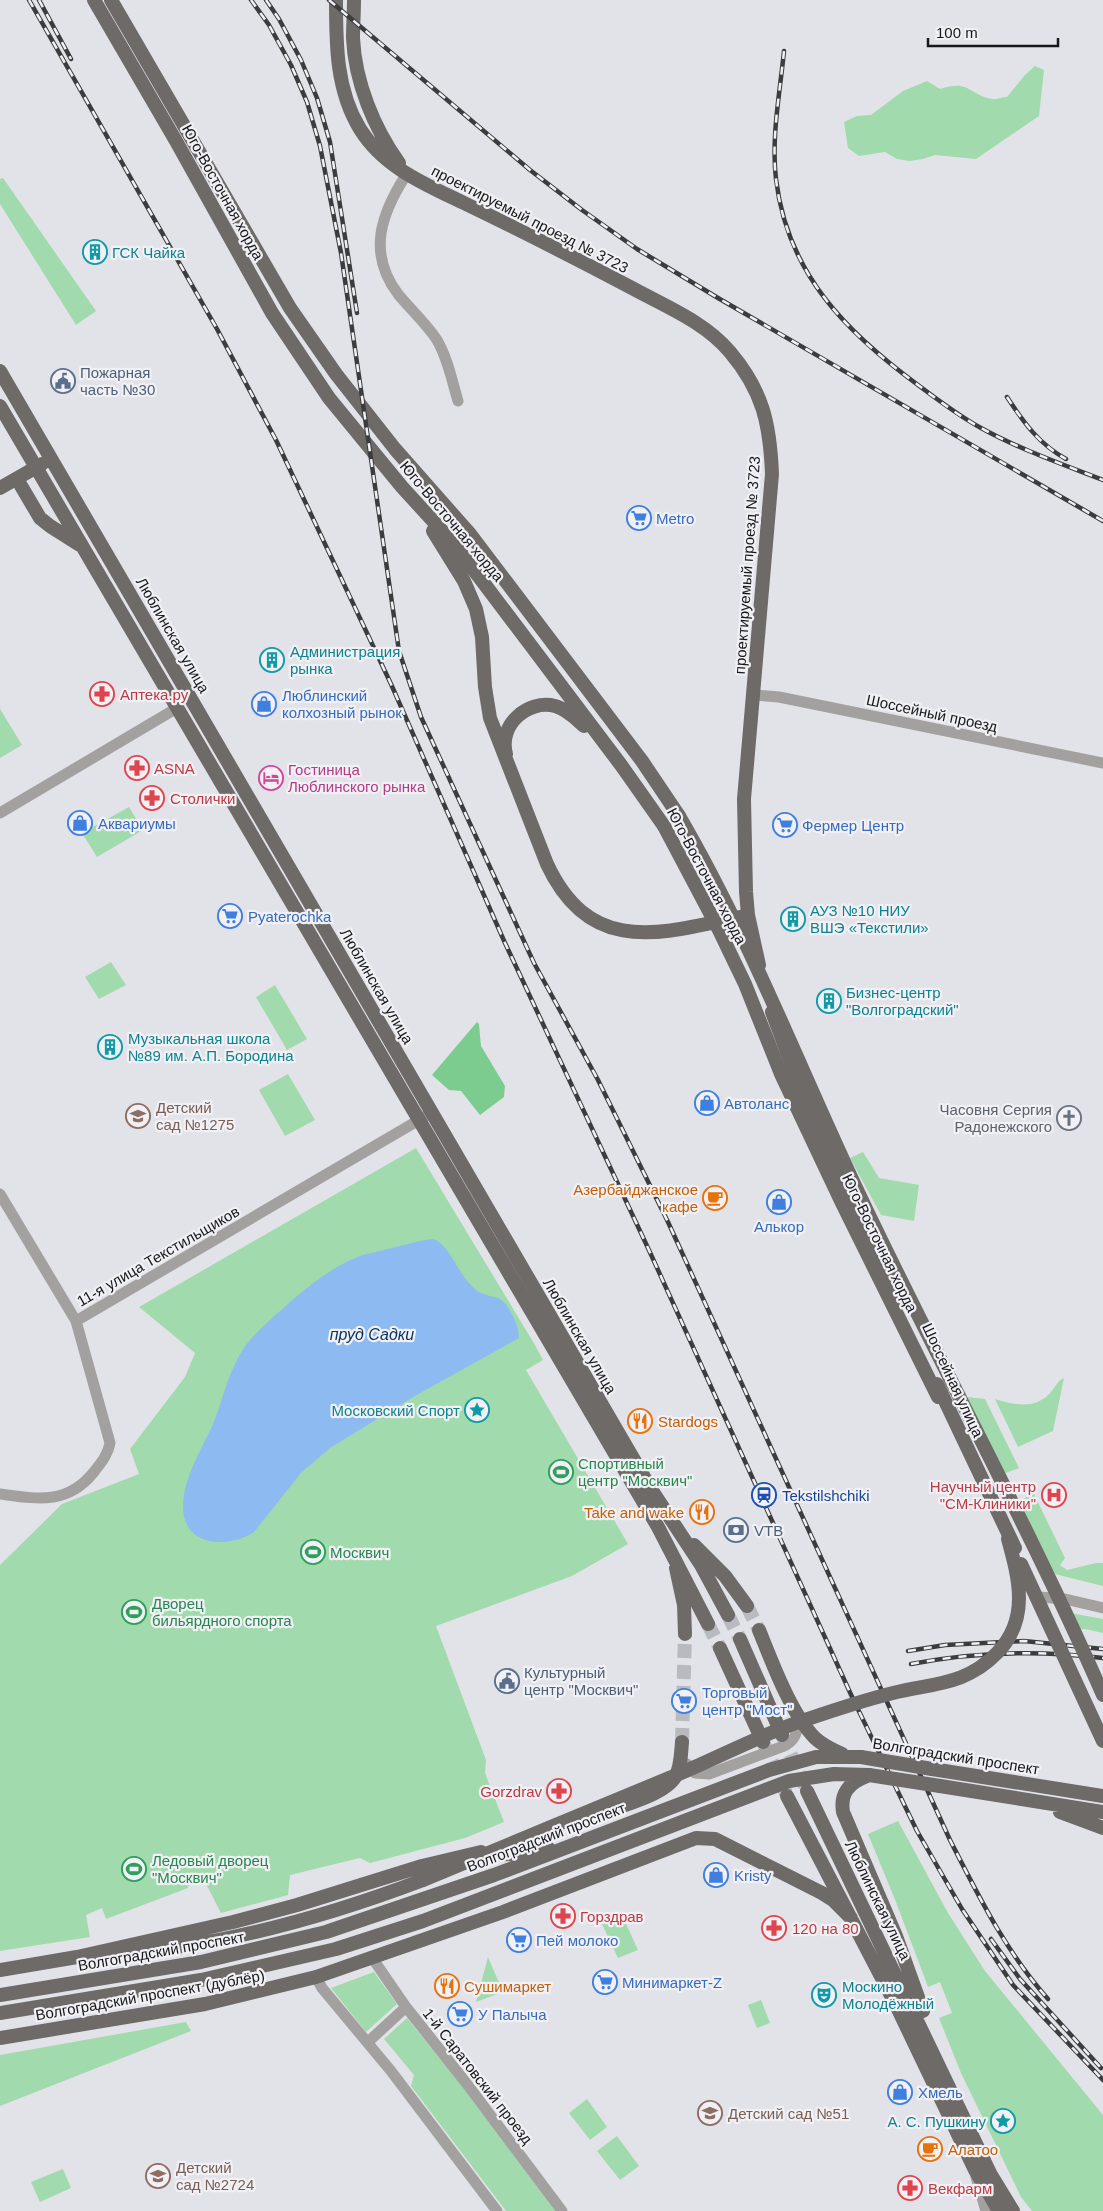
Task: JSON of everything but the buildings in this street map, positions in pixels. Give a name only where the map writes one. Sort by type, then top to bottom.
[{"type":"main road","name":"Юго-Восточная хорда","points":[[94,0],[272,312],[329,398],[402,487],[454,545],[621,765],[664,826],[745,984],[781,1074],[842,1203],[1008,1539],[1103,1741]]},
{"type":"main road","name":"Юго-Восточная хорда","points":[[111,0],[290,308],[336,374],[395,448],[470,534],[642,761],[679,816],[709,867],[736,922],[859,1194],[1010,1496],[1103,1695]]},
{"type":"main road","points":[[336,0],[341,80],[349,108],[361,130],[380,154],[406,175]]},
{"type":"main road","points":[[354,0],[353,40],[366,100],[379,130],[406,175]]},
{"type":"main road","name":"проектируемый проезд № 3723","points":[[406,175],[533,236],[694,321],[729,350],[758,394],[766,417],[771,444],[772,474],[744,799],[746,892]]},
{"type":"main road","name":"Люблинская улица","points":[[0,371],[675,1527],[701,1565],[728,1615]]},
{"type":"main road","name":"Люблинская улица","points":[[0,406],[673,1554],[708,1624]]},
{"type":"main road","points":[[0,488],[52,458]]},
{"type":"main road","points":[[17,479],[40,518],[82,546]]},
{"type":"main road","points":[[402,487],[456,567],[476,609],[482,638],[485,687],[490,718],[556,883],[566,897],[584,914],[601,924],[622,931],[647,933],[675,930],[748,915]]},
{"type":"main road","points":[[511,772],[505,750],[508,730],[521,713],[540,705],[561,708],[574,716],[621,765]]},
{"type":"main road","name":"Шоссейная улица","points":[[746,892],[748,915],[774,1021],[805,1100],[948,1408],[1103,1734]]},
{"type":"main road","points":[[675,1527],[725,1576],[747,1606]]},
{"type":"main road","points":[[127,1975],[266,1930],[368,1901],[675,1776],[794,1724],[852,1704],[894,1692],[944,1683],[974,1672],[999,1651],[1015,1622],[1019,1608],[1019,1578],[1008,1539]]},
{"type":"main road","points":[[673,1554],[684,1605],[685,1634]]},
{"type":"main road","points":[[759,1630],[797,1711],[809,1731],[819,1742],[845,1756]]},
{"type":"main road","points":[[1078,1638],[1103,1678]]},
{"type":"main road","points":[[740,1639],[782,1735]]},
{"type":"main road","points":[[720,1648],[762,1742]]},
{"type":"main road","points":[[0,1970],[77,1957],[252,1918],[465,1855],[519,1844],[654,1793],[668,1785],[675,1777],[682,1746]]},
{"type":"main road","name":"Волгоградский проспект","points":[[0,1995],[222,1958],[326,1932],[416,1902],[595,1837],[776,1767],[816,1756],[861,1758],[1103,1796]]},
{"type":"main road","points":[[0,2013],[201,1980],[301,1958],[423,1921],[789,1781],[834,1774],[869,1775],[1103,1812]]},
{"type":"main road","points":[[869,1775],[852,1783],[846,1790],[843,1797],[843,1812],[896,1936],[922,2010],[936,2058]]},
{"type":"main road","name":"Люблинская улица","points":[[807,1791],[994,2181],[1013,2211]]},
{"type":"main road","name":"Люблинская улица","points":[[788,1796],[933,2078],[974,2170],[999,2211]]},
{"type":"main road","points":[[1019,1798],[1100,1827]]},
{"type":"main road","points":[[465,1855],[510,1854],[540,1850],[595,1837]]},
{"type":"main road","name":"Волгоградский проспект (дублёр)","points":[[0,2038],[205,2004],[316,1977],[373,1959],[503,1912],[688,1839],[702,1837],[715,1839],[822,1893],[833,1900],[851,1918]]},
{"type":"main road","name":"Волгоградский проспект (дублёр)","points":[[503,1912],[623,1845]]},
{"type":"main road","points":[[77,1957],[144,1951],[266,1930]]},
{"type":"street","points":[[406,175],[392,196],[382,222],[379,247],[384,270],[398,293],[427,326],[438,342],[445,356],[458,402]]},
{"type":"street","name":"Шоссейный проезд","points":[[754,695],[779,698],[1103,763]]},
{"type":"street","points":[[0,813],[177,708]]},
{"type":"street","name":"11-я улица Текстильщиков","points":[[0,1494],[29,1498],[62,1496],[79,1488],[88,1480],[109,1451],[108,1427],[76,1321],[432,1113]]},
{"type":"street","points":[[0,1194],[76,1321]]},
{"type":"street","points":[[1039,1597],[1065,1599],[1103,1608]]},
{"type":"street","points":[[682,1746],[685,1762],[695,1773],[702,1775],[716,1772],[789,1744],[798,1728],[797,1711]]},
{"type":"street","name":"1-й Саратовский проезд","points":[[373,1959],[406,2007],[467,2084],[562,2211]]},
{"type":"street","points":[[316,1977],[327,1994],[368,2042],[497,2211]]},
{"type":"street","points":[[368,2042],[406,2007]]},
{"type":"street","points":[[974,2170],[986,2211]]},
{"type":"green space","points":[[1035,66],[1044,70],[1039,116],[976,159],[935,155],[910,161],[897,159],[885,152],[859,156],[848,148],[844,122],[857,116],[871,115],[903,91],[927,81],[940,89],[950,86],[963,86],[992,99],[1007,97]]},
{"type":"green space","points":[[3,178],[96,311],[76,325],[0,204],[0,179]]},
{"type":"green space","points":[[0,709],[22,745],[0,758]]},
{"type":"green space","points":[[129,807],[143,830],[97,857],[82,833]]},
{"type":"green space","points":[[111,962],[126,985],[99,999],[85,977]]},
{"type":"green space","points":[[275,985],[307,1039],[287,1050],[256,997]]},
{"type":"green space","points":[[477,1022],[479,1024],[481,1046],[505,1086],[504,1097],[480,1115],[461,1091],[449,1090],[432,1075]]},
{"type":"green space","points":[[288,1074],[315,1120],[285,1136],[259,1090]]},
{"type":"green space","name":"Москвич","points":[[416,1148],[535,1345],[543,1360],[526,1370],[628,1544],[572,1576],[436,1626],[486,1760],[485,1773],[504,1822],[465,1838],[370,1863],[360,1858],[290,1875],[288,1895],[221,1913],[204,1880],[188,1886],[188,1888],[106,1919],[102,1908],[86,1915],[90,1937],[0,1951],[0,1565],[62,1504],[139,1474],[130,1449],[185,1377],[195,1353],[139,1307]]},
{"type":"green space","points":[[863,1152],[879,1178],[919,1185],[914,1221],[881,1215],[850,1158]]},
{"type":"green space","points":[[1064,1378],[1053,1431],[1018,1447],[995,1399],[1017,1404],[1038,1402],[1045,1398],[1058,1382]]},
{"type":"green space","points":[[967,1397],[985,1399],[1019,1468],[1003,1474]]},
{"type":"green space","points":[[1034,1494],[1065,1558],[1060,1565],[1067,1570],[1103,1563],[1103,1586],[1055,1574],[1018,1501]]},
{"type":"green space","points":[[1070,1613],[1103,1619],[1103,1633],[1085,1629],[1075,1630]]},
{"type":"green space","points":[[898,1821],[948,1913],[985,1971],[1103,2115],[1103,2211],[1032,2211],[1021,2197],[961,2073],[939,2018],[952,2013],[940,1982],[928,1987],[868,1834]]},
{"type":"green space","points":[[622,1915],[638,1950],[618,1958],[602,1924]]},
{"type":"green space","points":[[488,1957],[503,1992],[476,2002]]},
{"type":"green space","points":[[374,1972],[397,2004],[366,2032],[331,1988]]},
{"type":"green space","points":[[761,2000],[770,2023],[757,2028],[748,2005]]},
{"type":"green space","points":[[407,2018],[463,2087],[555,2211],[506,2211],[411,2086],[414,2075],[384,2039]]},
{"type":"green space","points":[[186,2022],[191,2031],[0,2106],[0,2055]]},
{"type":"green space","points":[[587,2099],[607,2127],[590,2140],[569,2113]]},
{"type":"green space","points":[[617,2136],[639,2166],[620,2180],[597,2151]]},
{"type":"green space","points":[[63,2169],[71,2188],[40,2202],[31,2182]]},
{"type":"water","name":"пруд Садки","points":[[433,1239],[443,1246],[465,1278],[476,1290],[499,1299],[504,1303],[515,1321],[519,1338],[413,1397],[330,1448],[301,1473],[254,1532],[226,1542],[206,1540],[197,1536],[185,1520],[183,1508],[187,1483],[196,1458],[213,1424],[233,1368],[248,1343],[260,1329],[298,1295],[315,1281],[343,1264],[363,1255]]},
{"type":"tunnel","points":[[747,1606],[759,1630]]},
{"type":"tunnel","points":[[728,1615],[740,1639]]},
{"type":"tunnel","points":[[708,1624],[720,1648]]},
{"type":"tunnel","points":[[682,1742],[685,1634]]},
{"type":"tunnel","points":[[782,1735],[806,1788]]},
{"type":"tunnel","points":[[763,1742],[786,1793]]},
{"type":"railway","points":[[29,0],[217,329],[276,440],[391,684],[505,943],[648,1248],[853,1699],[917,1831],[962,1909],[1013,1985],[1103,2080]]},
{"type":"railway","points":[[39,0],[71,59]]},
{"type":"railway","points":[[251,0],[269,25],[291,65],[307,102],[320,146],[341,253],[399,651],[421,717],[534,963],[598,1080],[668,1222],[950,1840],[982,1902],[1006,1943],[1048,1999]]},
{"type":"railway","points":[[266,0],[279,19],[301,60],[317,98],[330,142],[357,313]]},
{"type":"railway","points":[[329,0],[530,170],[637,249],[1103,521]]},
{"type":"railway","points":[[784,51],[775,131],[776,179],[782,213],[793,243],[807,272],[824,297],[867,344],[949,408],[1010,443],[1103,480]]},
{"type":"railway","points":[[1007,397],[1040,440],[1066,459]]},
{"type":"railway","points":[[908,1651],[945,1645],[1024,1641],[1103,1649]]},
{"type":"railway","points":[[911,1664],[959,1657],[1031,1653],[1103,1658]]},
{"type":"railway","points":[[991,1939],[1020,1979],[1101,2068]]},
{"type":"place","name":"ГСК Чайка","points":[[95,252]]},
{"type":"place","name":"Пожарная часть №30","points":[[63,381]]},
{"type":"place","name":"Metro","points":[[639,518]]},
{"type":"place","name":"Администрация рынка","points":[[272,660]]},
{"type":"place","name":"Аптека.ру","points":[[102,694]]},
{"type":"place","name":"Люблинский колхозный рынок","points":[[264,704]]},
{"type":"place","name":"ASNA","points":[[137,768]]},
{"type":"place","name":"Гостиница Люблинского рынка","points":[[271,778]]},
{"type":"place","name":"Столички","points":[[152,798]]},
{"type":"place","name":"Аквариумы","points":[[80,823]]},
{"type":"place","name":"Фермер Центр","points":[[785,825]]},
{"type":"place","name":"Pyaterochka","points":[[230,916]]},
{"type":"place","name":"АУЗ №10 НИУ ВШЭ «Текстили»","points":[[793,919]]},
{"type":"place","name":"Бизнес-центр \"Волгоградский\"","points":[[829,1001]]},
{"type":"place","name":"Музыкальная школа №89 им. А.П. Бородина","points":[[110,1047]]},
{"type":"place","name":"Автоланс","points":[[707,1103]]},
{"type":"place","name":"Детский сад №1275","points":[[138,1116]]},
{"type":"place","name":"Часовня Сергия Радонежского","points":[[1069,1118]]},
{"type":"place","name":"Азербайджанское кафе","points":[[715,1198]]},
{"type":"place","name":"Алькор","points":[[779,1202]]},
{"type":"place","name":"Московский Спорт","points":[[477,1410]]},
{"type":"place","name":"Stardogs","points":[[640,1421]]},
{"type":"place","name":"Спортивный центр \"Москвич\"","points":[[561,1472]]},
{"type":"place","name":"Tekstilshchiki","points":[[764,1495]]},
{"type":"place","name":"Научный центр \"СМ-Клиники\"","points":[[1054,1495]]},
{"type":"place","name":"Take and wake","points":[[702,1512]]},
{"type":"place","name":"VTB","points":[[736,1530]]},
{"type":"place","name":"Москвич","points":[[313,1552]]},
{"type":"place","name":"Дворец бильярдного спорта","points":[[134,1612]]},
{"type":"place","name":"Культурный центр \"Москвич\"","points":[[507,1681]]},
{"type":"place","name":"Торговый центр \"Мост\"","points":[[684,1701]]},
{"type":"place","name":"Gorzdrav","points":[[559,1791]]},
{"type":"place","name":"Ледовый дворец \"Москвич\"","points":[[134,1869]]},
{"type":"place","name":"Kristy","points":[[716,1875]]},
{"type":"place","name":"Горздрав","points":[[563,1916]]},
{"type":"place","name":"120 на 80","points":[[774,1928]]},
{"type":"place","name":"Пей молоко","points":[[519,1940]]},
{"type":"place","name":"Минимаркет-Z","points":[[605,1982]]},
{"type":"place","name":"Сушимаркет","points":[[447,1986]]},
{"type":"place","name":"Москино Молодёжный","points":[[824,1995]]},
{"type":"place","name":"У Палыча","points":[[460,2014]]},
{"type":"place","name":"Хмель","points":[[900,2092]]},
{"type":"place","name":"Детский сад №51","points":[[710,2113]]},
{"type":"place","name":"А. С. Пушкину","points":[[1003,2121]]},
{"type":"place","name":"Алатоо","points":[[930,2149]]},
{"type":"place","name":"Детский сад №2724","points":[[158,2176]]},
{"type":"place","name":"Векфарм","points":[[910,2188]]}]
